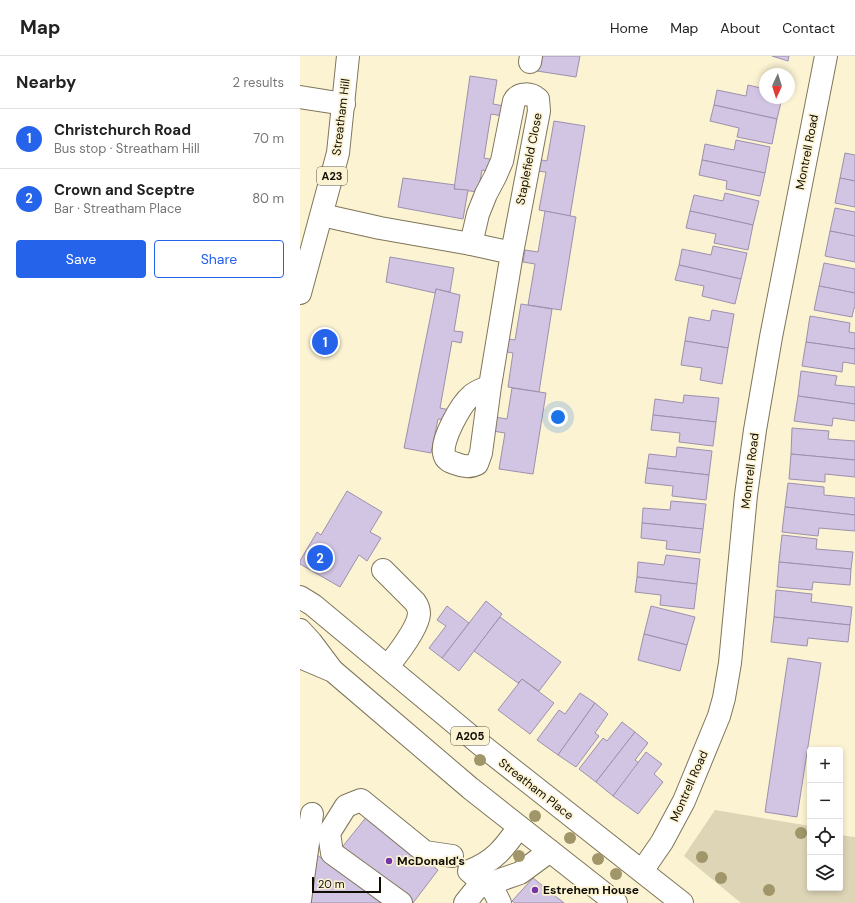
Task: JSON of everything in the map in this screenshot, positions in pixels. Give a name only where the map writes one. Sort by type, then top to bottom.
[{"type":"main road","name":"Streatham Hill","points":[[300,293],[338,153],[348,56]]},
{"type":"main road","name":"Montrell Road","points":[[642,871],[662,842],[684,800],[719,716],[724,698],[731,655],[746,495],[755,430],[774,322],[826,56]]},
{"type":"main road","name":"Staplefield Close","points":[[470,244],[478,214],[502,161],[514,101],[516,97],[520,95],[526,94],[535,97],[538,99],[539,111],[512,252],[490,386]]},
{"type":"main road","points":[[300,96],[344,104]]},
{"type":"main road","points":[[322,215],[380,228],[512,252]]},
{"type":"main road","points":[[383,570],[415,602],[419,612],[418,618],[411,633],[388,666]]},
{"type":"main road","name":"Streatham Place","points":[[300,597],[313,605],[388,666],[480,744],[682,903]]},
{"type":"main road","points":[[300,630],[333,671],[470,788],[616,903]]},
{"type":"main road","points":[[300,657],[333,671]]},
{"type":"main road","points":[[400,903],[332,853],[342,834],[358,814],[373,809],[425,852],[452,856]]},
{"type":"main road","points":[[300,900],[312,814]]},
{"type":"main road","points":[[500,903],[482,880],[481,867],[501,852],[519,827]]},
{"type":"main road","points":[[465,903],[482,880],[520,873],[550,852]]},
{"type":"shaded area","points":[[715,810],[807,825],[807,891],[843,891],[843,835],[855,837],[855,903],[741,903],[684,856]]},
{"type":"building","points":[[540,56],[580,56],[576,77],[537,71]]},
{"type":"building","points":[[772,56],[789,56],[788,61]]},
{"type":"building","points":[[470,76],[497,80],[493,104],[504,106],[503,116],[491,114],[484,158],[495,160],[493,172],[482,170],[478,192],[454,189]]},
{"type":"building","points":[[748,85],[759,88],[759,104],[781,104],[777,119],[714,105],[717,90],[746,96]]},
{"type":"building","points":[[714,105],[777,119],[772,144],[737,137],[739,128],[710,121]]},
{"type":"building","points":[[554,121],[585,126],[570,216],[539,210],[546,172],[535,171],[536,159],[547,161]]},
{"type":"building","points":[[736,140],[770,147],[765,173],[702,160],[705,144],[734,150]]},
{"type":"building","points":[[845,153],[855,155],[855,181],[840,178]]},
{"type":"building","points":[[702,160],[765,173],[760,196],[726,189],[727,181],[699,175]]},
{"type":"building","points":[[403,178],[455,185],[454,189],[468,190],[463,219],[398,207]]},
{"type":"building","points":[[840,178],[855,181],[855,207],[835,203]]},
{"type":"building","points":[[725,193],[759,201],[753,225],[690,211],[694,195],[723,201]]},
{"type":"building","points":[[835,208],[855,212],[855,236],[830,231]]},
{"type":"building","points":[[545,211],[576,217],[561,310],[528,305],[535,264],[523,262],[525,250],[538,252]]},
{"type":"building","points":[[690,211],[753,225],[748,250],[714,243],[716,234],[686,228]]},
{"type":"building","points":[[830,231],[855,236],[855,262],[825,256]]},
{"type":"building","points":[[713,246],[747,253],[741,279],[679,265],[682,249],[711,255]]},
{"type":"building","points":[[390,257],[454,268],[450,292],[436,289],[435,293],[386,282]]},
{"type":"building","points":[[824,263],[855,269],[855,293],[819,286]]},
{"type":"building","points":[[679,265],[741,279],[735,304],[702,296],[704,286],[675,280]]},
{"type":"building","points":[[819,286],[855,293],[855,308],[852,317],[814,310]]},
{"type":"building","points":[[436,289],[460,295],[454,331],[463,332],[461,343],[452,341],[440,408],[450,410],[448,420],[438,419],[431,453],[404,448]]},
{"type":"building","points":[[521,304],[552,309],[539,392],[508,387],[513,353],[501,351],[503,338],[515,340]]},
{"type":"building","points":[[712,310],[734,314],[728,348],[685,341],[689,317],[710,321]]},
{"type":"building","points":[[810,316],[850,323],[849,332],[855,333],[855,349],[806,342]]},
{"type":"building","points":[[685,341],[728,348],[722,384],[700,380],[702,368],[681,365]]},
{"type":"building","points":[[806,342],[855,349],[855,364],[843,362],[842,372],[802,366]]},
{"type":"building","points":[[801,371],[837,376],[835,385],[855,387],[855,404],[798,396]]},
{"type":"building","points":[[512,388],[546,393],[533,474],[499,469],[505,433],[493,431],[495,417],[507,419]]},
{"type":"building","points":[[684,395],[719,398],[716,422],[653,415],[655,399],[683,403]]},
{"type":"building","points":[[798,396],[855,404],[855,421],[833,418],[832,426],[794,421]]},
{"type":"building","points":[[653,415],[716,422],[713,446],[679,442],[680,433],[651,430]]},
{"type":"building","points":[[792,428],[829,431],[828,439],[855,441],[855,460],[791,454]]},
{"type":"building","points":[[677,447],[712,451],[709,475],[647,468],[649,454],[676,457]]},
{"type":"building","points":[[791,454],[855,460],[855,477],[825,474],[825,482],[789,479]]},
{"type":"building","points":[[647,468],[709,475],[706,500],[672,496],[673,486],[645,483]]},
{"type":"building","points":[[788,483],[824,487],[824,495],[855,498],[855,515],[785,507]]},
{"type":"building","points":[[347,491],[382,512],[370,532],[381,538],[367,561],[359,555],[340,587],[300,564],[300,561],[317,532],[321,535]]},
{"type":"building","points":[[671,501],[706,504],[703,529],[642,523],[643,508],[670,510]]},
{"type":"building","points":[[785,507],[855,515],[855,531],[819,528],[818,536],[782,532]]},
{"type":"building","points":[[642,523],[703,529],[700,553],[666,549],[667,541],[641,538]]},
{"type":"building","points":[[782,535],[817,539],[816,549],[853,552],[851,569],[779,562]]},
{"type":"building","points":[[666,555],[700,559],[697,584],[637,577],[638,562],[664,565]]},
{"type":"building","points":[[779,562],[851,569],[850,585],[813,582],[812,590],[777,587]]},
{"type":"building","points":[[637,577],[697,584],[694,609],[660,605],[661,595],[635,592]]},
{"type":"building","points":[[776,590],[812,594],[811,602],[852,607],[850,625],[774,617]]},
{"type":"building","points":[[486,601],[502,614],[459,671],[442,658]]},
{"type":"building","points":[[447,606],[469,623],[442,658],[429,648],[446,626],[437,620]]},
{"type":"building","points":[[651,606],[695,617],[687,645],[644,634]]},
{"type":"building","points":[[500,617],[561,662],[539,691],[522,679],[518,683],[474,651]]},
{"type":"building","points":[[774,617],[850,625],[848,642],[808,638],[807,646],[771,642]]},
{"type":"building","points":[[644,634],[687,645],[680,671],[638,660]]},
{"type":"building","points":[[788,658],[821,663],[797,817],[765,812]]},
{"type":"building","points":[[522,679],[554,703],[530,734],[498,710]]},
{"type":"building","points":[[580,693],[595,703],[558,755],[537,740],[559,710],[565,714]]},
{"type":"building","points":[[595,703],[608,714],[595,733],[599,736],[576,767],[558,755]]},
{"type":"building","points":[[622,722],[635,732],[596,782],[579,769],[603,738],[607,741]]},
{"type":"building","points":[[635,732],[648,743],[635,760],[639,763],[613,796],[596,782]]},
{"type":"building","points":[[646,752],[662,764],[654,774],[663,782],[638,814],[613,796]]},
{"type":"building","name":"McDonald's","points":[[368,815],[438,870],[413,903],[405,903],[339,851]]},
{"type":"building","points":[[316,854],[381,903],[311,903]]},
{"type":"building","name":"Estrehem House","points":[[533,878],[564,903],[515,903],[512,901]]},
{"type":"place","name":"Christchurch Road","points":[[325,342]]},
{"type":"place","name":"Crown and Sceptre","points":[[320,558]]},
{"type":"place","name":"McDonald's","points":[[389,861]]},
{"type":"place","name":"Estrehem House","points":[[535,890]]}]
